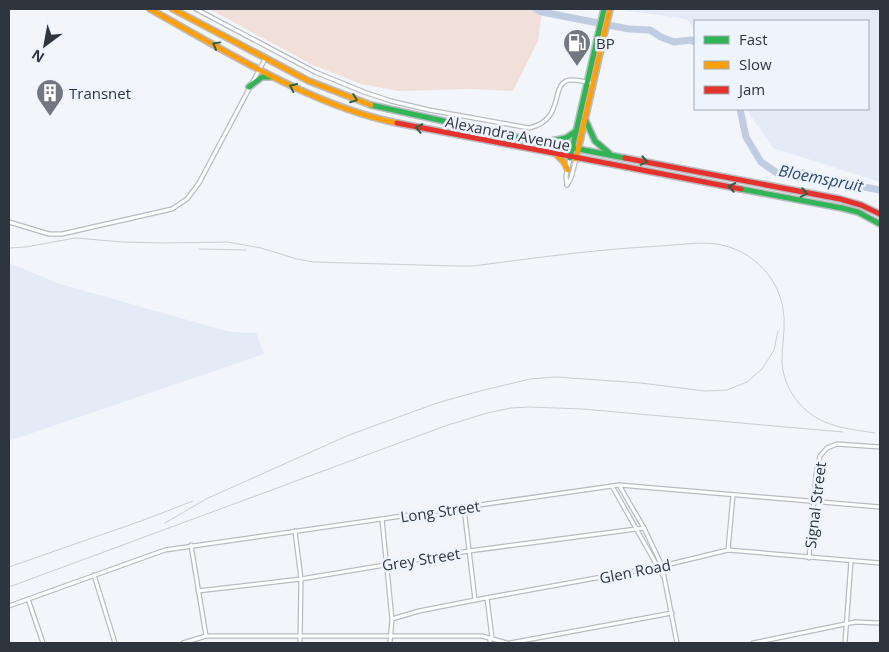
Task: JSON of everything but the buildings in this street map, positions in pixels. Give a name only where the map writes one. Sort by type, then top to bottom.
[{"type":"main road","name":"Alexandra Avenue","points":[[150,9],[277,79],[328,102],[385,121],[570,158],[842,208],[858,212],[880,224]]},
{"type":"main road","name":"Alexandra Avenue","points":[[173,9],[309,81],[384,109],[840,199],[862,205],[880,214]]},
{"type":"main road","points":[[604,9],[606,16]]},
{"type":"main road","points":[[570,158],[576,147],[585,119],[602,32],[610,9]]},
{"type":"main road","points":[[249,87],[262,77],[268,76],[277,79]]},
{"type":"main road","points":[[576,159],[576,132],[591,84]]},
{"type":"main road","points":[[328,102],[332,91]]},
{"type":"main road","points":[[585,119],[595,141],[613,155]]},
{"type":"main road","points":[[539,141],[559,140],[576,132]]},
{"type":"main road","points":[[557,155],[564,162],[568,170]]},
{"type":"street","points":[[196,9],[321,75],[391,101],[428,110],[529,128],[541,124],[549,117],[555,107],[560,87],[564,83],[573,81],[591,84]]},
{"type":"street","points":[[9,222],[55,235],[163,212],[180,205],[191,195],[199,183],[265,58]]},
{"type":"street","points":[[570,158],[567,185],[576,159]]},
{"type":"street","name":"Signal Street","points":[[809,558],[820,456],[827,448],[837,444],[880,447]]},
{"type":"street","points":[[619,484],[644,528],[662,566],[677,643]]},
{"type":"street","name":"Long Street","points":[[9,606],[160,551],[619,484],[880,507]]},
{"type":"street","points":[[612,486],[656,567],[663,576]]},
{"type":"street","points":[[728,550],[733,495]]},
{"type":"street","points":[[464,508],[475,600]]},
{"type":"street","points":[[382,520],[392,619],[390,643]]},
{"type":"street","name":"Grey Street","points":[[198,591],[301,579],[469,551],[644,528]]},
{"type":"street","points":[[295,531],[301,579],[300,643]]},
{"type":"street","points":[[191,545],[206,636]]},
{"type":"street","name":"Glen Road","points":[[392,619],[419,611],[662,566],[728,550],[880,563]]},
{"type":"street","points":[[845,643],[851,561]]},
{"type":"street","points":[[94,575],[115,643]]},
{"type":"street","points":[[487,598],[490,643]]},
{"type":"street","points":[[28,599],[43,643]]},
{"type":"street","points":[[183,643],[206,636],[482,636],[509,643],[672,613]]},
{"type":"street","points":[[754,643],[855,622],[880,624]]},
{"type":"shaded area","points":[[209,9],[536,9],[542,12],[538,41],[513,91],[470,89],[398,91],[361,84],[313,65]]},
{"type":"shaded area","points":[[616,9],[880,9],[880,182],[773,148],[747,110],[869,110],[869,20],[694,20],[694,30],[687,19]]},
{"type":"shaded area","points":[[9,263],[57,283],[230,332],[256,333],[264,354],[9,441]]},
{"type":"waterway","name":"Bloemspruit","points":[[536,9],[542,12],[629,29],[650,30],[674,42],[691,40],[694,42]]},
{"type":"waterway","name":"Bloemspruit","points":[[740,110],[746,137],[761,162],[777,173],[804,173],[837,182],[880,190]]},
{"type":"railway","points":[[9,248],[26,247],[75,238],[123,242],[228,242],[261,248],[313,262],[473,266],[614,249],[694,243],[718,244],[738,250],[758,263],[779,293],[784,317],[783,368],[788,385],[797,400],[809,413],[831,424],[875,433]]},
{"type":"railway","points":[[199,249],[246,250]]},
{"type":"railway","points":[[165,523],[206,499],[349,435],[437,403],[530,379],[556,377],[641,383],[705,391],[727,390],[747,382],[762,369],[774,350],[778,331]]},
{"type":"railway","points":[[9,587],[445,426],[511,408],[582,409],[843,432]]},
{"type":"railway","points":[[9,567],[193,501]]},
{"type":"traffic: fast","points":[[570,158],[604,9]]},
{"type":"traffic: fast","points":[[249,87],[262,77],[272,77]]},
{"type":"traffic: fast","points":[[371,105],[516,137],[625,158]]},
{"type":"traffic: fast","points":[[585,119],[595,141],[609,153]]},
{"type":"traffic: fast","points":[[551,141],[566,138],[576,131]]},
{"type":"traffic: fast","points":[[741,189],[858,212],[880,224]]},
{"type":"traffic: slow","points":[[150,9],[239,59],[302,91],[365,115],[397,123]]},
{"type":"traffic: slow","points":[[173,9],[309,81],[371,105]]},
{"type":"traffic: slow","points":[[576,159],[610,9]]},
{"type":"traffic: slow","points":[[558,156],[568,170]]},
{"type":"traffic: jam","points":[[397,123],[741,189]]},
{"type":"traffic: jam","points":[[625,158],[840,199],[861,205],[880,214]]},
{"type":"place","name":"BP","points":[[577,67]]},
{"type":"place","name":"Transnet","points":[[50,117]]}]
